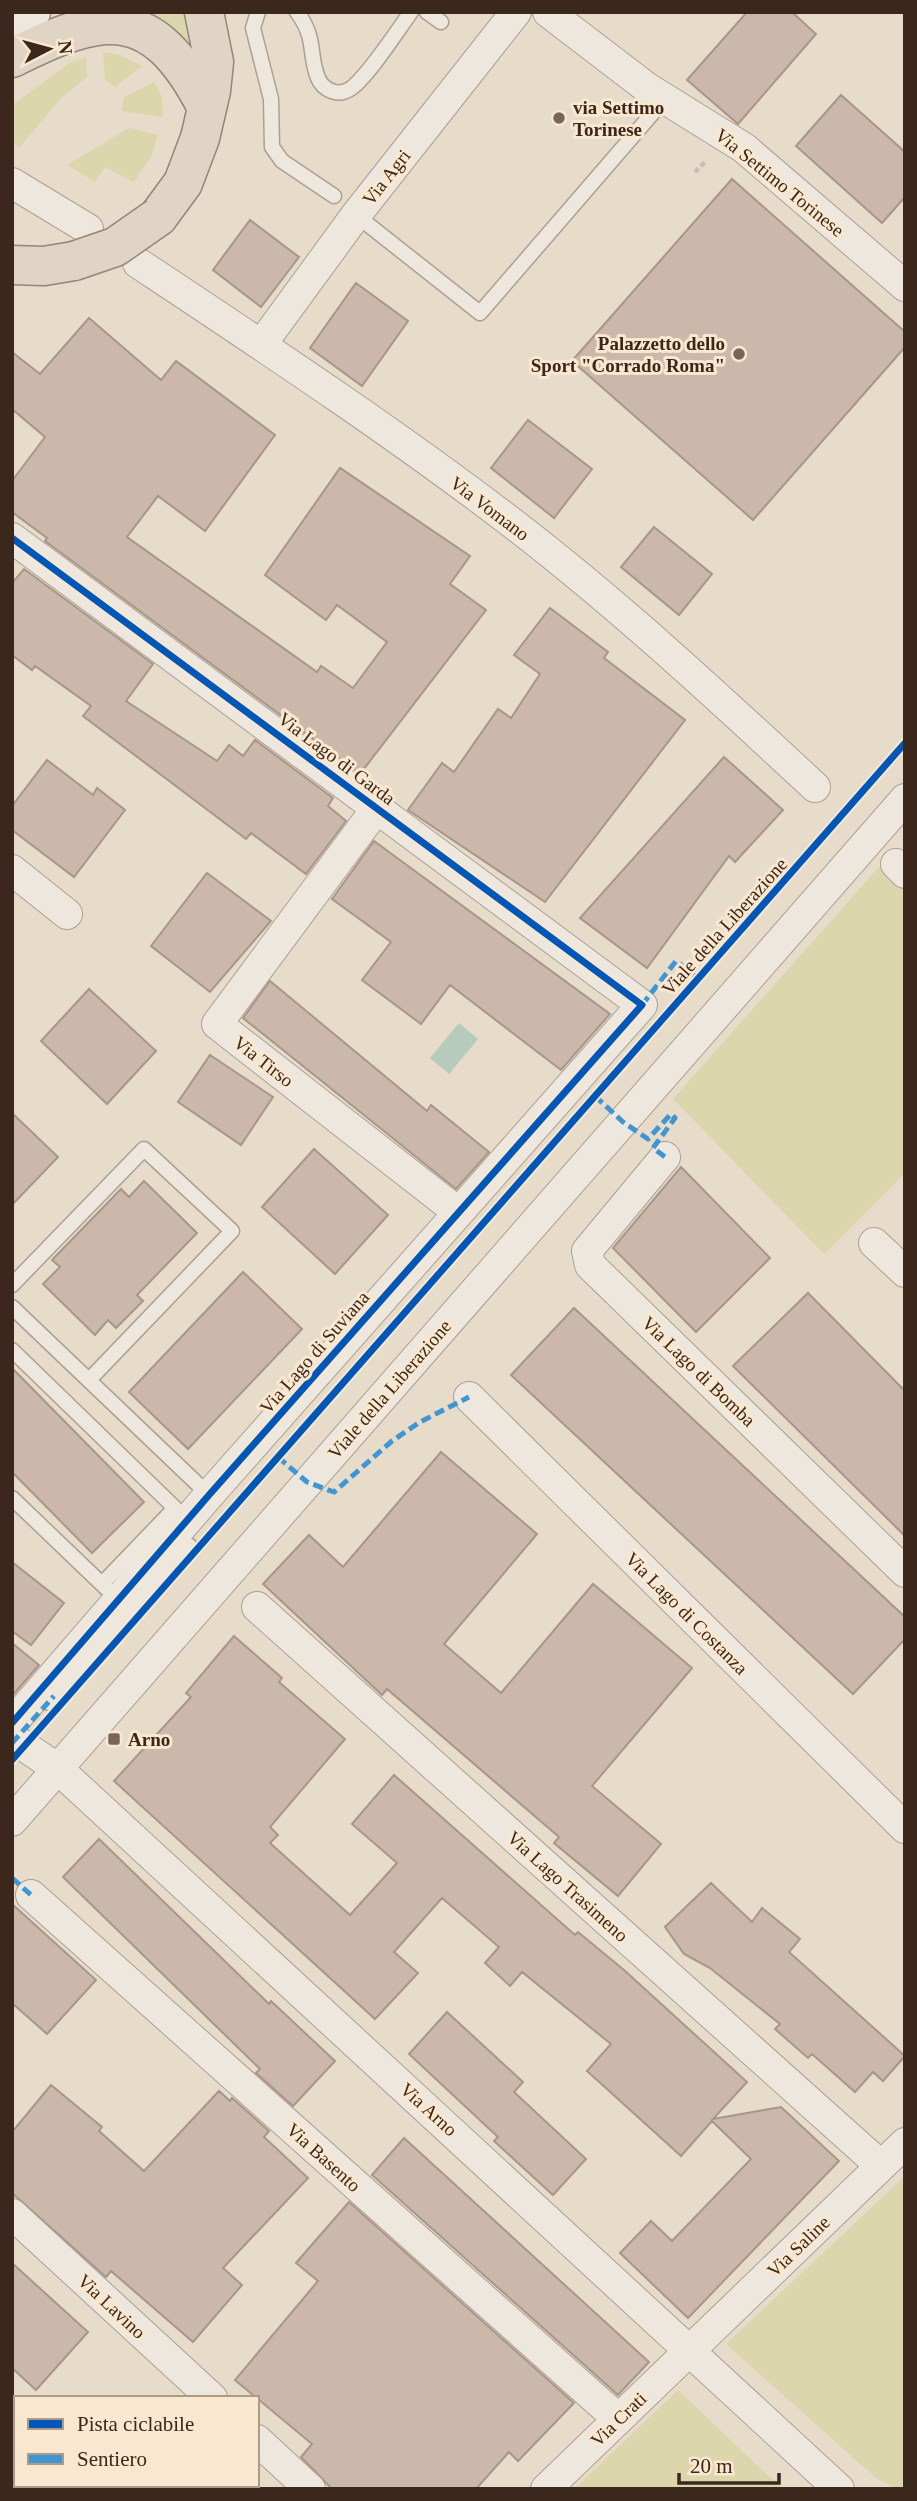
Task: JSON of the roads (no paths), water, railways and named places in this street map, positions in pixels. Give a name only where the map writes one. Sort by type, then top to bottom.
[{"type":"highway","points":[[12,265],[44,266],[81,245],[115,247],[158,217],[183,183],[189,170],[202,129],[205,104],[211,91],[214,62],[204,12]]},
{"type":"highway","points":[[12,58],[84,27],[127,26],[153,36],[165,46],[205,104]]},
{"type":"main road","points":[[12,33],[31,12]]},
{"type":"street","name":"Via Agri","points":[[261,345],[345,206],[516,12]]},
{"type":"street","name":"Via Settimo Torinese","points":[[548,12],[664,100],[744,148],[905,286]]},
{"type":"street","points":[[12,183],[81,245]]},
{"type":"street","name":"Via Vomano","points":[[138,263],[261,345],[482,501],[554,556],[816,787]]},
{"type":"street","name":"Via Lago di Garda","points":[[12,538],[642,1005]]},
{"type":"street","name":"Viale della Liberazione","points":[[12,1821],[905,799]]},
{"type":"street","name":"Via Tirso","points":[[377,808],[217,1024],[458,1212]]},
{"type":"street","points":[[12,870],[67,914]]},
{"type":"street","name":"Via Lago di Suviana","points":[[13,1736],[110,1592],[209,1495],[642,1005]]},
{"type":"street","name":"Via Lago di Bomba","points":[[665,1157],[587,1251],[590,1265],[905,1572]]},
{"type":"street","points":[[874,1243],[905,1272]]},
{"type":"street","name":"Via Lago di Costanza","points":[[469,1397],[905,1828]]},
{"type":"street","points":[[13,1736],[187,1548]]},
{"type":"street","name":"Via Lago Trasimeno","points":[[257,1607],[880,2165]]},
{"type":"street","name":"Via Arno","points":[[13,1736],[57,1768],[839,2489]]},
{"type":"street","name":"Via Basento","points":[[31,1895],[617,2418]]},
{"type":"street","name":"Via Saline","points":[[691,2350],[905,2143]]},
{"type":"street","name":"Via Lavino","points":[[12,2214],[210,2396]]},
{"type":"street","name":"Via Crati","points":[[546,2489],[617,2418],[691,2350]]},
{"type":"street","points":[[259,2442],[310,2489]]},
{"type":"lane","points":[[258,12],[253,28],[268,82],[272,147],[282,161],[345,206],[480,313],[664,100]]},
{"type":"lane","points":[[297,12],[312,39],[320,82],[329,90],[339,92],[351,89],[411,12]]},
{"type":"lane","points":[[426,12],[441,22]]},
{"type":"lane","points":[[12,1285],[144,1149],[232,1231],[89,1380]]},
{"type":"lane","points":[[12,1307],[209,1495]]},
{"type":"lane","points":[[12,1350],[175,1508],[110,1592],[12,1498]]},
{"type":"place","name":"via Settimo Torinese","points":[[559,118]]},
{"type":"place","name":"Palazzetto dello Sport \"Corrado Roma\"","points":[[739,354]]},
{"type":"place","name":"Arno","points":[[114,1739]]}]
